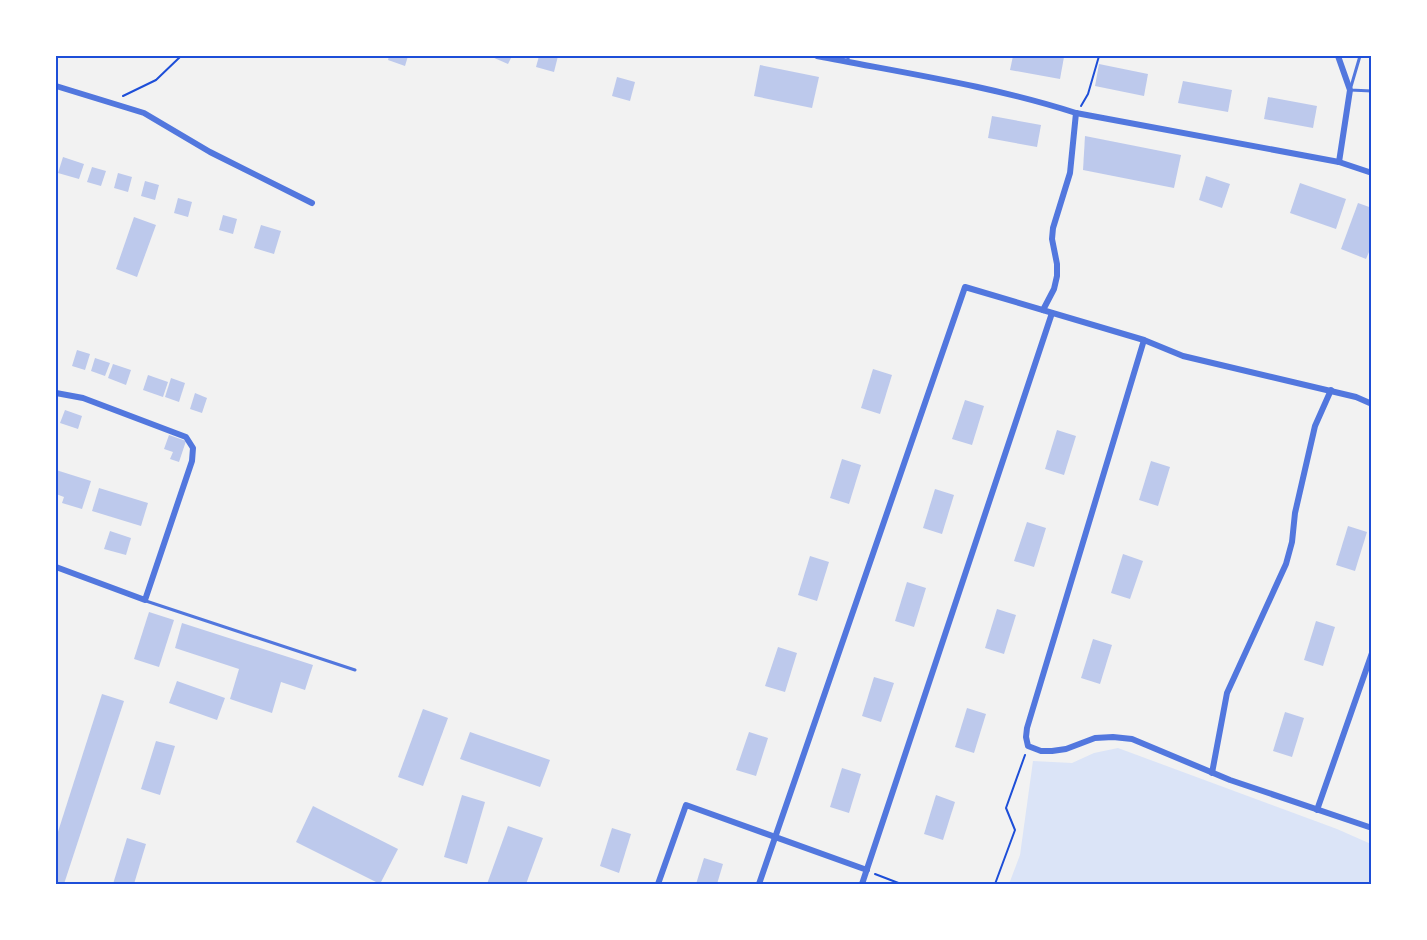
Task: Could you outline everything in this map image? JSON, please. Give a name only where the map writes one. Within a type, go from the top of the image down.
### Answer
[{"type":"street","points":[[817,56],[848,58],[976,87],[1076,113],[1339,162],[1371,173]]},
{"type":"street","points":[[1338,56],[1350,90],[1339,162]]},
{"type":"street","points":[[56,87],[144,113],[210,152],[312,203]]},
{"type":"street","points":[[1043,310],[1057,276],[1052,239],[1053,228],[1070,173],[1076,113]]},
{"type":"street","points":[[759,885],[965,287],[1144,340],[1183,356],[1331,390],[1371,404]]},
{"type":"street","points":[[862,885],[1052,313]]},
{"type":"street","points":[[1144,340],[1027,728],[1028,746],[1041,751],[1052,751],[1066,749],[1095,738],[1132,739],[1212,772],[1371,828]]},
{"type":"street","points":[[1212,772],[1227,693],[1286,564],[1315,426],[1331,390]]},
{"type":"street","points":[[56,393],[83,398],[186,436],[193,448],[192,461],[145,600],[56,567]]},
{"type":"street","points":[[1317,810],[1371,653]]},
{"type":"street","points":[[658,885],[686,805],[867,870]]},
{"type":"lane","points":[[1360,56],[1350,90],[1371,91]]},
{"type":"lane","points":[[145,600],[355,670]]},
{"type":"path","points":[[108,102],[156,80],[181,56]]},
{"type":"path","points":[[1076,113],[1088,94],[1099,56]]},
{"type":"path","points":[[995,885],[1015,830],[1006,808],[1028,746]]},
{"type":"path","points":[[867,870],[901,885]]},
{"type":"shaded area","points":[[1118,748],[1337,829],[1371,844],[1371,884],[1009,884],[1020,855],[1033,761],[1072,763],[1094,753]]},
{"type":"building","points":[[389,56],[408,56],[405,66],[388,60]]},
{"type":"building","points":[[492,56],[512,56],[508,64]]},
{"type":"building","points":[[539,56],[558,56],[554,72],[536,67]]},
{"type":"building","points":[[1013,56],[1064,57],[1060,79],[1010,70]]},
{"type":"building","points":[[1099,64],[1148,74],[1144,96],[1095,86]]},
{"type":"building","points":[[760,65],[819,77],[812,108],[754,96]]},
{"type":"building","points":[[617,77],[635,82],[630,101],[612,96]]},
{"type":"building","points":[[1183,81],[1232,90],[1228,112],[1178,103]]},
{"type":"building","points":[[1268,97],[1317,106],[1313,128],[1264,119]]},
{"type":"building","points":[[992,116],[1041,125],[1037,147],[988,138]]},
{"type":"building","points":[[1085,136],[1181,155],[1174,188],[1083,170]]},
{"type":"building","points":[[63,157],[84,164],[79,179],[58,173]]},
{"type":"building","points":[[92,167],[106,171],[101,186],[87,182]]},
{"type":"building","points":[[118,173],[132,177],[128,192],[114,188]]},
{"type":"building","points":[[1206,176],[1230,184],[1222,208],[1199,200]]},
{"type":"building","points":[[145,181],[159,185],[155,200],[141,196]]},
{"type":"building","points":[[1300,183],[1346,199],[1336,229],[1290,213]]},
{"type":"building","points":[[178,198],[192,202],[188,217],[174,213]]},
{"type":"building","points":[[1358,203],[1372,208],[1372,245],[1366,259],[1341,249]]},
{"type":"building","points":[[223,215],[237,219],[233,234],[219,230]]},
{"type":"building","points":[[134,217],[156,225],[137,277],[116,269]]},
{"type":"building","points":[[261,225],[281,231],[274,254],[254,248]]},
{"type":"building","points":[[77,350],[90,354],[85,370],[72,366]]},
{"type":"building","points":[[95,358],[110,363],[105,376],[91,371]]},
{"type":"building","points":[[113,364],[131,370],[126,385],[108,378]]},
{"type":"building","points":[[873,369],[892,375],[880,414],[861,408]]},
{"type":"building","points":[[148,375],[168,382],[163,397],[143,390]]},
{"type":"building","points":[[171,378],[185,383],[179,402],[165,397]]},
{"type":"building","points":[[195,393],[207,398],[202,413],[190,409]]},
{"type":"building","points":[[965,400],[984,406],[972,445],[952,439]]},
{"type":"building","points":[[65,410],[82,416],[78,429],[60,423]]},
{"type":"building","points":[[1057,430],[1076,436],[1064,475],[1045,469]]},
{"type":"building","points":[[169,435],[186,441],[179,462],[170,459],[173,452],[164,449]]},
{"type":"building","points":[[842,459],[861,465],[849,504],[830,498]]},
{"type":"building","points":[[1151,461],[1170,467],[1158,506],[1139,500]]},
{"type":"building","points":[[56,470],[91,481],[82,509],[62,503],[64,497],[56,494]]},
{"type":"building","points":[[99,488],[148,503],[141,526],[92,511]]},
{"type":"building","points":[[935,489],[954,495],[942,534],[923,528]]},
{"type":"building","points":[[1027,522],[1046,528],[1034,567],[1014,561]]},
{"type":"building","points":[[1348,526],[1367,532],[1355,571],[1336,565]]},
{"type":"building","points":[[110,531],[131,538],[126,555],[104,549]]},
{"type":"building","points":[[1123,554],[1143,561],[1130,599],[1111,593]]},
{"type":"building","points":[[810,556],[829,562],[817,601],[798,595]]},
{"type":"building","points":[[907,582],[926,588],[914,627],[895,621]]},
{"type":"building","points":[[997,609],[1016,615],[1004,654],[985,648]]},
{"type":"building","points":[[149,612],[174,620],[159,667],[134,659]]},
{"type":"building","points":[[1316,621],[1335,627],[1323,666],[1304,660]]},
{"type":"building","points":[[182,623],[313,665],[305,690],[281,682],[272,713],[230,699],[239,669],[175,648]]},
{"type":"building","points":[[1093,639],[1112,645],[1100,684],[1081,678]]},
{"type":"building","points":[[778,647],[797,653],[785,692],[765,686]]},
{"type":"building","points":[[874,677],[894,683],[881,722],[862,716]]},
{"type":"building","points":[[177,681],[225,698],[217,720],[169,703]]},
{"type":"building","points":[[102,694],[124,701],[64,884],[56,884],[56,838]]},
{"type":"building","points":[[967,708],[986,714],[974,753],[955,747]]},
{"type":"building","points":[[423,709],[448,718],[423,786],[398,777]]},
{"type":"building","points":[[1285,712],[1304,718],[1292,757],[1273,751]]},
{"type":"building","points":[[470,732],[550,760],[540,787],[460,759]]},
{"type":"building","points":[[749,732],[768,738],[756,776],[736,770]]},
{"type":"building","points":[[156,741],[175,746],[160,795],[141,789]]},
{"type":"building","points":[[842,768],[861,774],[849,813],[830,807]]},
{"type":"building","points":[[462,795],[485,802],[467,864],[444,857]]},
{"type":"building","points":[[936,795],[955,802],[943,840],[924,834]]},
{"type":"building","points":[[313,806],[398,849],[380,884],[296,842]]},
{"type":"building","points":[[508,826],[543,838],[526,884],[487,884]]},
{"type":"building","points":[[612,828],[631,834],[619,873],[600,866]]},
{"type":"building","points":[[127,838],[146,844],[134,884],[113,884]]},
{"type":"building","points":[[704,858],[723,864],[717,884],[696,884]]}]
